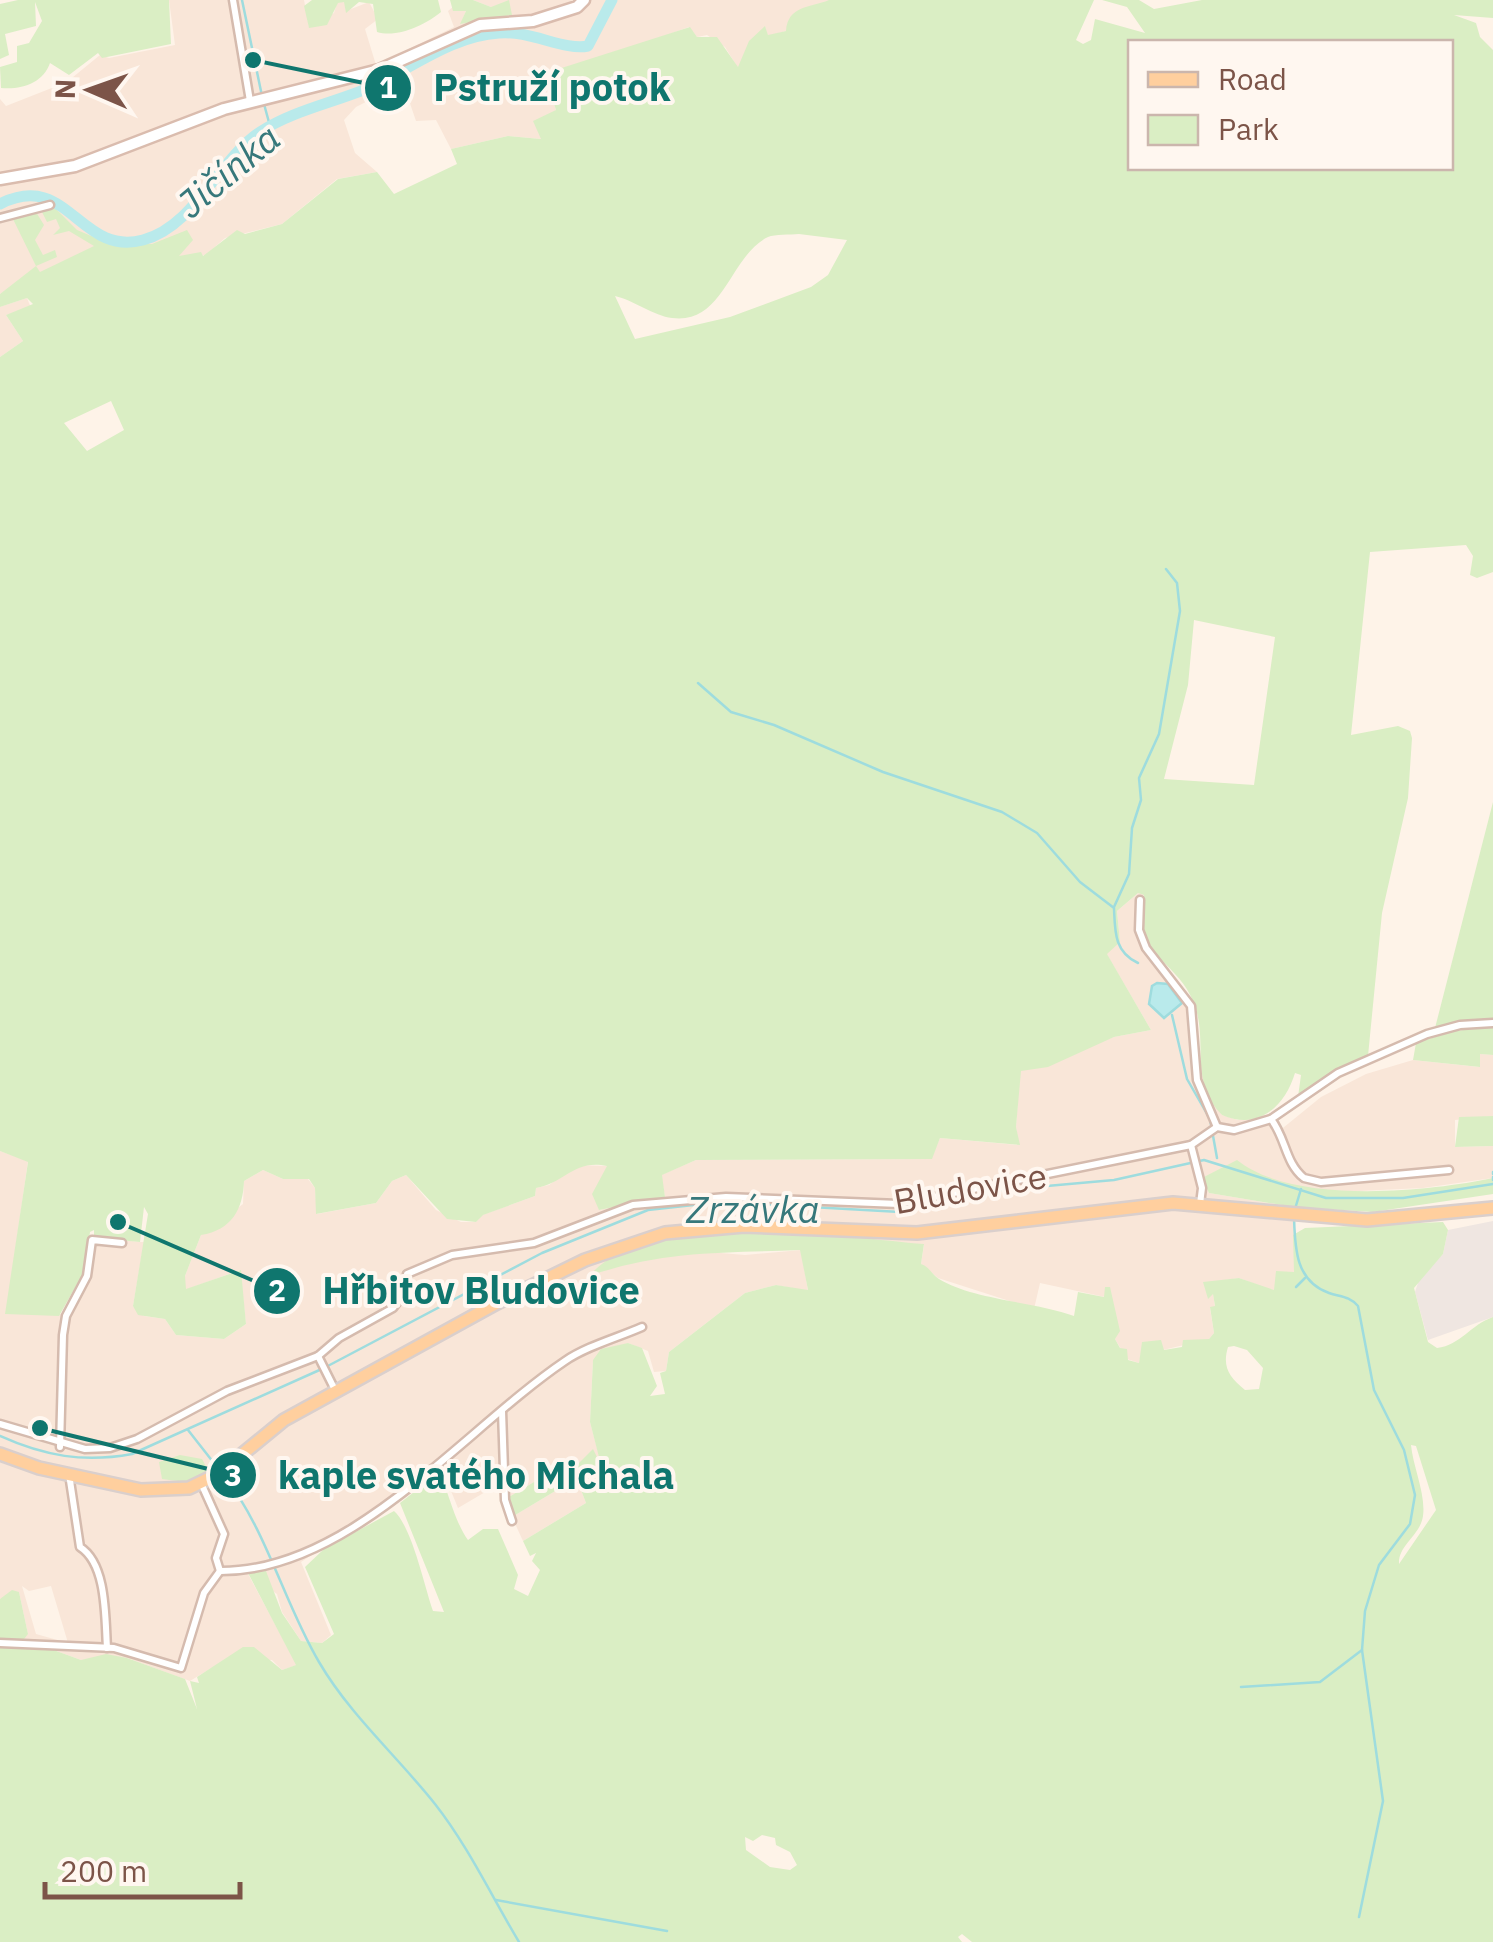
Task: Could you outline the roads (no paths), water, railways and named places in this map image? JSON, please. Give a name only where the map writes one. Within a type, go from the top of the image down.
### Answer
[{"type":"main road","points":[[0,1454],[69,1474],[158,1492],[201,1484],[266,1431],[335,1390],[568,1268],[665,1233],[756,1226],[917,1233],[1117,1206],[1200,1204],[1368,1220],[1493,1208]]},
{"type":"street","points":[[234,0],[252,100]]},
{"type":"street","points":[[0,180],[75,166],[252,100],[379,70],[480,25],[557,15],[584,0]]},
{"type":"street","points":[[0,218],[50,205]]},
{"type":"street","points":[[1140,900],[1138,922],[1146,948],[1191,1006],[1197,1080],[1218,1126]]},
{"type":"street","name":"Bludovice","points":[[0,1424],[60,1445],[85,1449],[124,1444],[227,1391],[319,1358],[338,1338],[393,1308],[403,1295],[407,1274],[452,1255],[534,1243],[633,1205],[694,1197],[818,1197],[899,1204],[1192,1147],[1218,1126],[1234,1130],[1271,1120],[1338,1073],[1368,1058],[1460,1024],[1493,1023]]},
{"type":"street","points":[[1271,1120],[1304,1178],[1321,1182],[1449,1170]]},
{"type":"street","points":[[1192,1147],[1200,1204]]},
{"type":"street","points":[[60,1445],[58,1399],[66,1316],[87,1276],[92,1240],[122,1243]]},
{"type":"street","points":[[220,1571],[245,1571],[297,1559],[438,1470],[476,1429],[574,1355],[642,1327]]},
{"type":"street","points":[[319,1358],[335,1390]]},
{"type":"street","points":[[502,1411],[504,1500],[512,1521]]},
{"type":"street","points":[[69,1474],[80,1547],[91,1553],[99,1577],[108,1648]]},
{"type":"street","points":[[201,1484],[224,1534],[216,1558],[220,1571]]},
{"type":"street","points":[[0,1643],[108,1648],[181,1668],[204,1593],[220,1571]]},
{"type":"water","points":[[1168,984],[1182,1003],[1164,1018],[1149,1004],[1152,986]]},
{"type":"waterway","points":[[242,0],[262,96]]},
{"type":"waterway","name":"Jičínka","points":[[0,204],[23,196],[42,197],[103,237],[121,242],[143,240],[177,221],[245,144],[272,125],[366,89],[447,47],[481,35],[523,34],[568,46],[588,46],[612,0]]},
{"type":"waterway","points":[[264,104],[270,126]]},
{"type":"waterway","points":[[1114,907],[1129,874],[1132,828],[1141,800],[1139,778],[1159,734],[1180,611],[1177,583],[1166,569]]},
{"type":"waterway","points":[[698,683],[731,712],[774,725],[883,772],[1002,812],[1037,833],[1080,882],[1114,908],[1120,947],[1138,963]]},
{"type":"waterway","points":[[1172,1015],[1187,1079],[1210,1119],[1217,1158]]},
{"type":"waterway","name":"Zrzávka","points":[[0,1436],[32,1449],[65,1456],[132,1454],[324,1368],[542,1253],[648,1210],[721,1202],[900,1212],[1001,1190],[1114,1180],[1204,1160],[1326,1198],[1403,1198],[1493,1184]]},
{"type":"waterway","points":[[1295,1209],[1301,1189]]},
{"type":"waterway","points":[[1294,1217],[1303,1272],[1318,1288],[1358,1306],[1374,1390],[1404,1450],[1415,1495],[1410,1524],[1379,1565],[1365,1611],[1362,1650],[1383,1801],[1359,1917]]},
{"type":"waterway","points":[[1296,1287],[1305,1278]]},
{"type":"waterway","points":[[188,1430],[217,1467]]},
{"type":"waterway","points":[[225,1477],[252,1520],[295,1616],[331,1681],[447,1820],[519,1942]]},
{"type":"waterway","points":[[1241,1687],[1320,1682],[1362,1650]]},
{"type":"waterway","points":[[496,1900],[667,1931]]},
{"type":"place","name":"Pstruží potok","points":[[253,60]]},
{"type":"place","name":"Hřbitov Bludovice","points":[[118,1222]]},
{"type":"place","name":"kaple svatého Michala","points":[[40,1428]]}]
